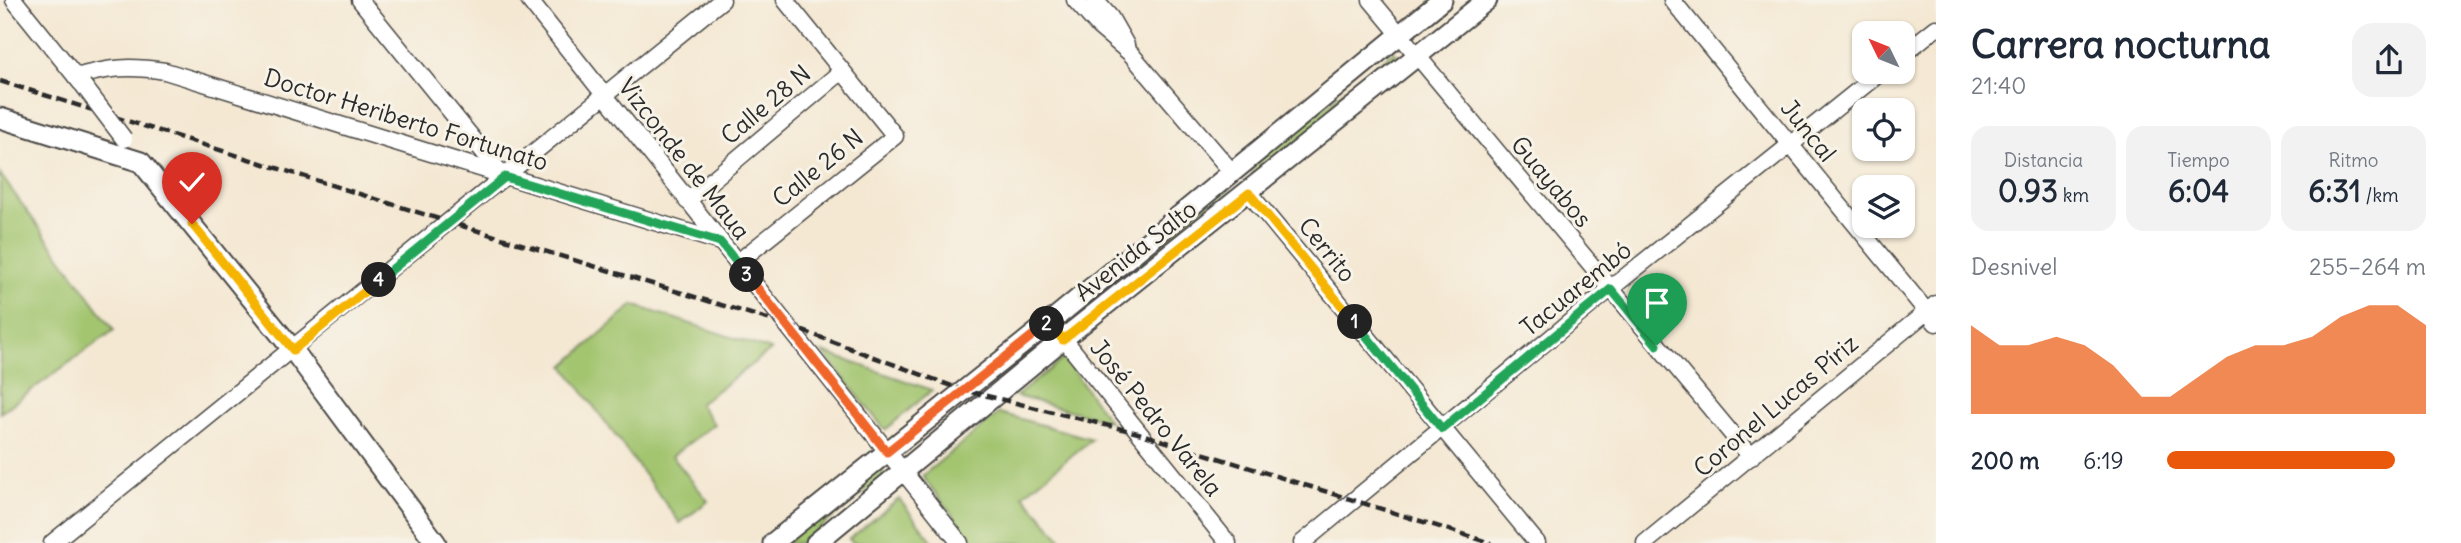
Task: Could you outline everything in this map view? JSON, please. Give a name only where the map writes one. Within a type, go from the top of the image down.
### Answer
[{"type":"street","points":[[14,0],[293,350],[436,543]]},
{"type":"street","points":[[360,0],[505,177]]},
{"type":"street","name":"Vizconde de Maua","points":[[529,0],[960,543]]},
{"type":"street","points":[[52,543],[722,0]]},
{"type":"street","points":[[785,0],[842,71]]},
{"type":"street","name":"Cerrito","points":[[1075,0],[1099,27],[1131,54],[1231,171],[1536,543]]},
{"type":"street","name":"Cerrito","points":[[1095,0],[1110,17],[1131,54]]},
{"type":"street","name":"Guayabos","points":[[1371,0],[1751,457]]},
{"type":"street","name":"Avenida Salto","points":[[773,543],[1050,322],[1442,0]]},
{"type":"street","name":"Avenida Salto","points":[[817,543],[1063,340],[1487,0]]},
{"type":"street","name":"Juncal","points":[[1672,0],[1790,145],[1933,313]]},
{"type":"street","points":[[1915,44],[1936,27]]},
{"type":"street","name":"Doctor Heriberto Fortunato","points":[[79,81],[103,69],[135,66],[165,71],[720,242]]},
{"type":"street","name":"Calle 26 N","points":[[737,263],[895,135],[842,71]]},
{"type":"street","name":"Calle 28 N","points":[[687,201],[842,71]]},
{"type":"street","name":"Tacuarembó","points":[[1302,543],[1866,84]]},
{"type":"street","points":[[0,118],[141,162]]},
{"type":"street","name":"Coronel Lucas Píriz","points":[[1645,543],[1933,313]]},
{"type":"street","name":"José Pedro Varela","points":[[1050,322],[1228,543]]},
{"type":"green space","points":[[1394,51],[1401,59],[1254,175],[1248,167]]},
{"type":"green space","points":[[0,174],[114,330],[0,413]]},
{"type":"green space","points":[[1225,185],[1232,193],[1073,324],[1066,316]]},
{"type":"green space","points":[[633,305],[771,350],[699,404],[714,424],[672,456],[708,501],[680,523],[564,366]]},
{"type":"green space","points":[[823,352],[932,390],[885,430]]},
{"type":"green space","points":[[1064,358],[1109,421],[1016,396]]},
{"type":"green space","points":[[999,413],[1092,439],[1023,495],[1065,543],[975,543],[922,476]]},
{"type":"green space","points":[[878,467],[885,475],[801,543],[784,543]]},
{"type":"green space","points":[[899,499],[934,543],[853,543],[849,539]]},
{"type":"railway","points":[[0,81],[787,325],[963,390],[1138,433],[1491,543]]},
{"type":"route","points":[[192,224],[293,350],[505,177],[720,242],[887,452],[1050,322],[1063,340],[1249,193],[1442,429],[1611,289],[1657,345]]}]
